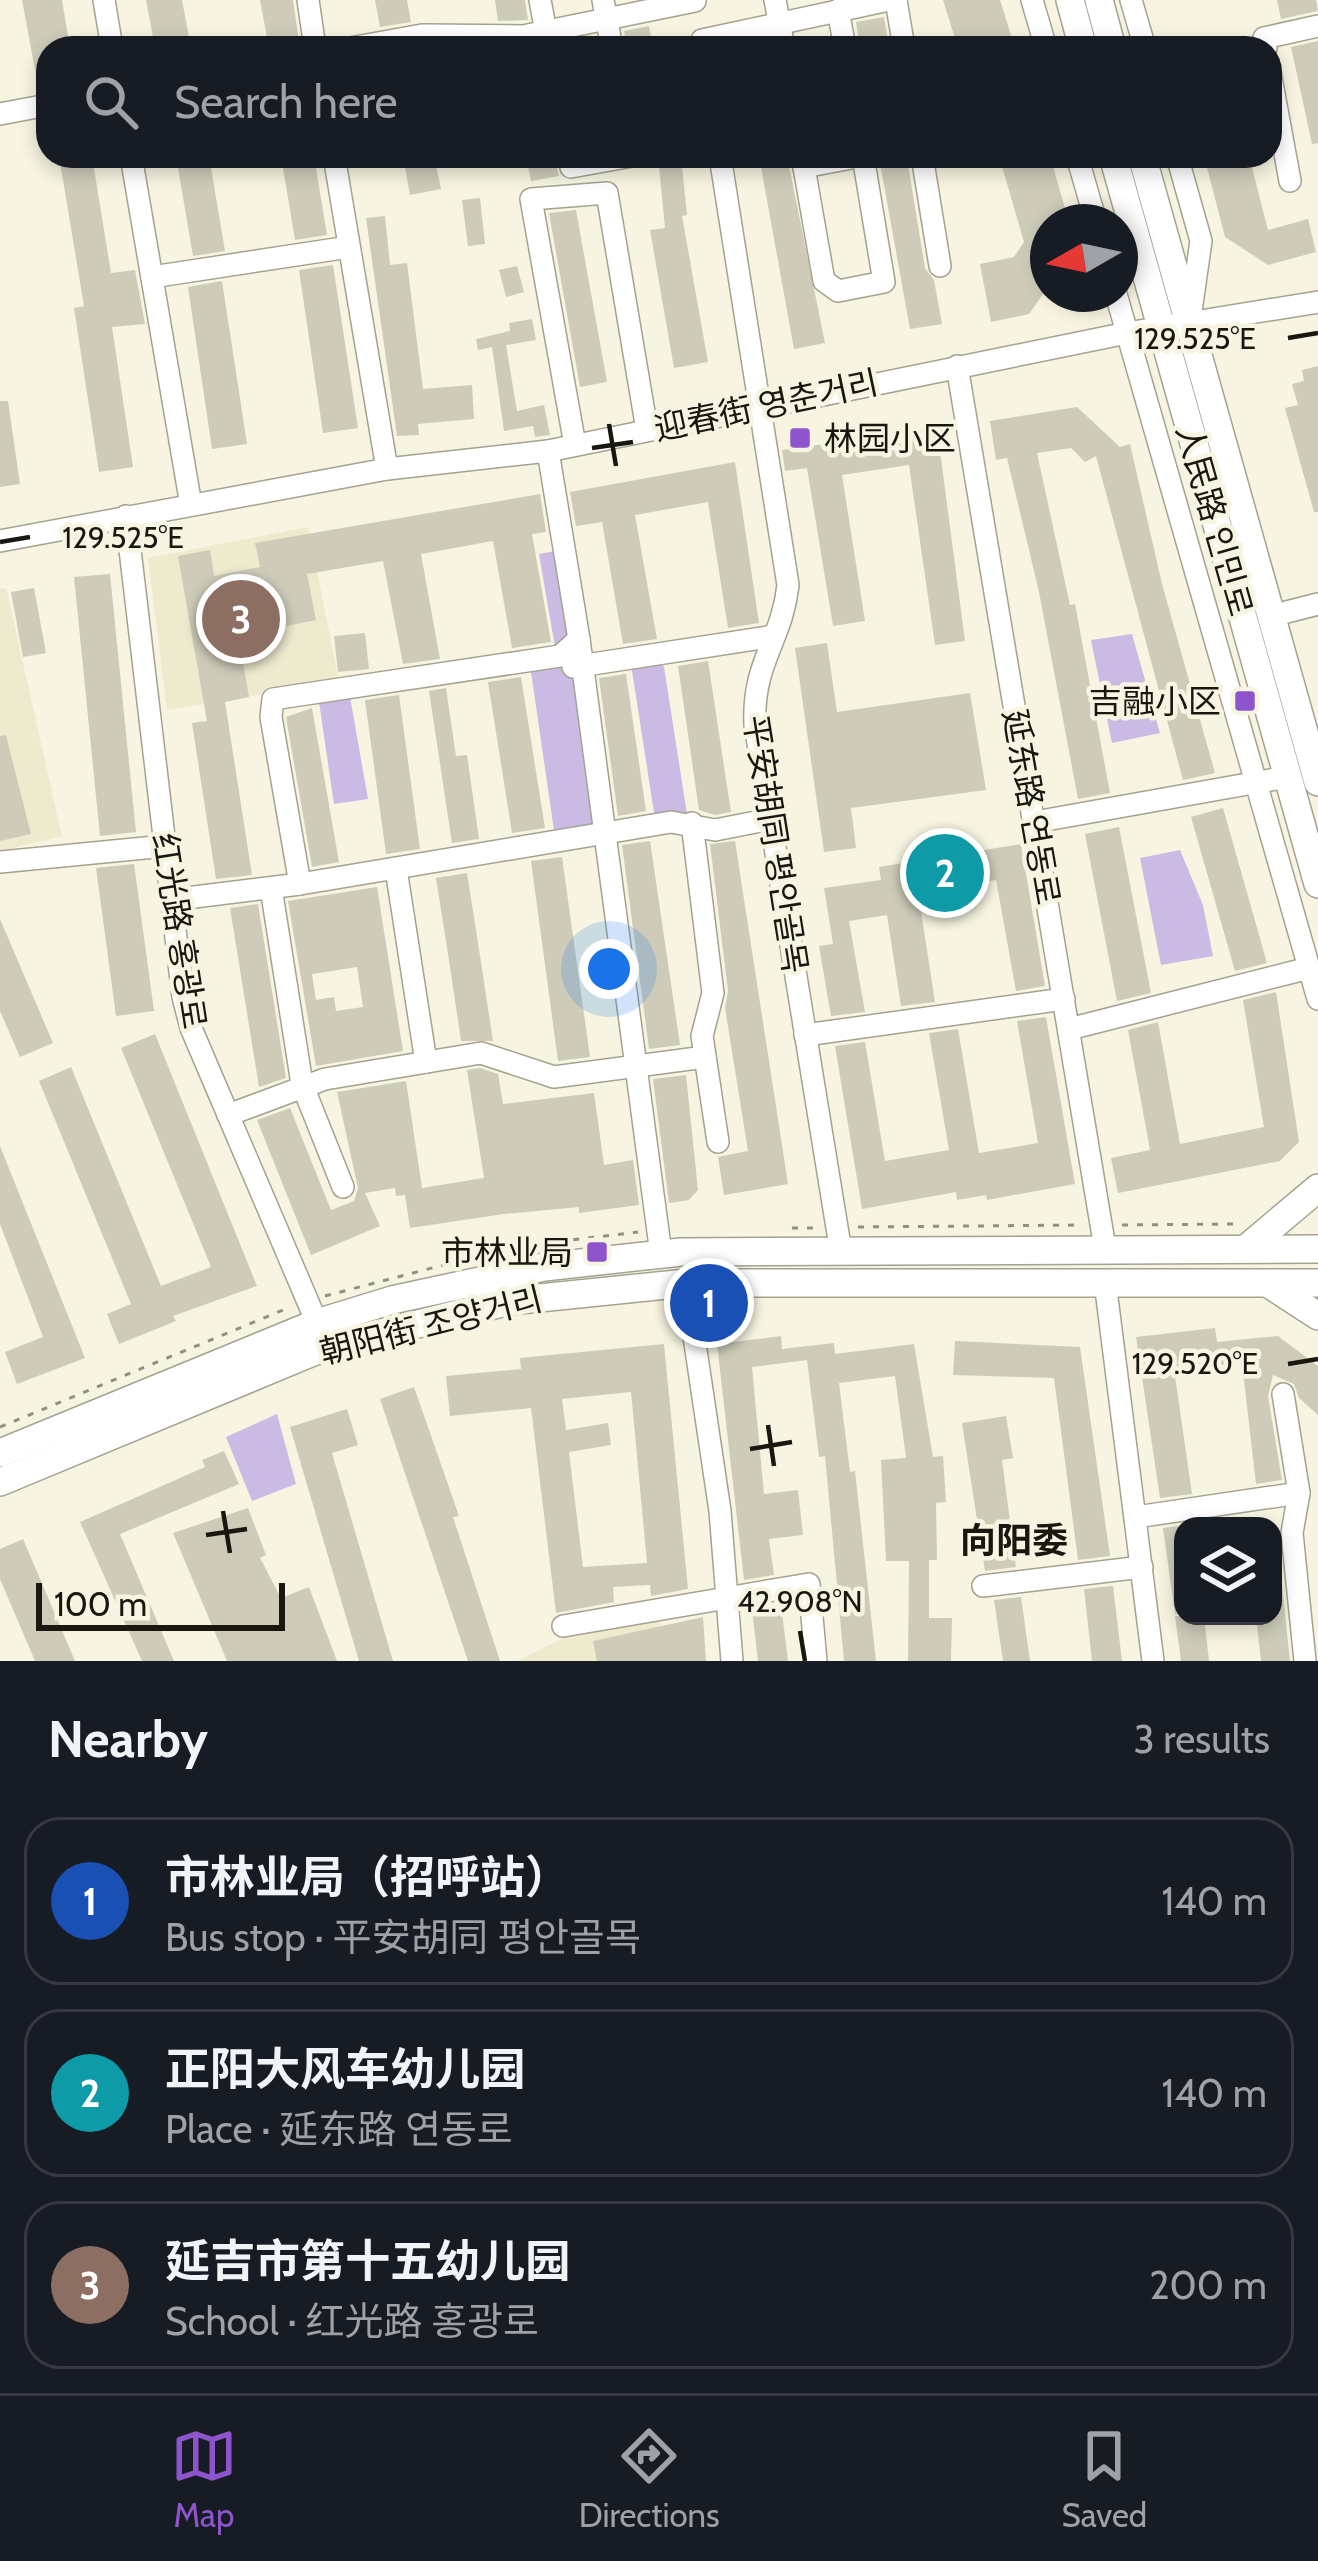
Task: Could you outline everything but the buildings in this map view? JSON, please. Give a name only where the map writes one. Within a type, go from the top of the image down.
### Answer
[{"type":"main road","points":[[1070,0],[1080,36]]},
{"type":"main road","points":[[1099,0],[1109,36]]},
{"type":"main road","name":"人民路 인민로","points":[[1117,168],[1271,616],[1318,782]]},
{"type":"main road","name":"人民路 인민로","points":[[1144,168],[1175,326],[1318,884]]},
{"type":"main road","points":[[1248,1247],[1318,1188]]},
{"type":"main road","name":"朝阳街 조양거리","points":[[0,1453],[317,1322],[544,1267],[661,1254],[1318,1249]]},
{"type":"main road","name":"朝阳街 조양거리","points":[[0,1481],[326,1347],[510,1301],[686,1283],[1318,1283]]},
{"type":"main road","points":[[1269,1284],[1318,1316]]},
{"type":"street","points":[[104,0],[110,36]]},
{"type":"street","points":[[308,0],[314,36]]},
{"type":"street","points":[[540,0],[547,36]]},
{"type":"street","points":[[556,36],[605,10],[695,0],[701,36]]},
{"type":"street","points":[[776,0],[782,36]]},
{"type":"street","points":[[731,36],[892,0],[901,36]]},
{"type":"street","points":[[1032,0],[1042,36]]},
{"type":"street","points":[[1132,0],[1142,36]]},
{"type":"street","points":[[838,10],[842,36]]},
{"type":"street","points":[[1273,36],[1318,26]]},
{"type":"street","points":[[416,36],[447,36]]},
{"type":"street","points":[[0,113],[36,107]]},
{"type":"street","points":[[1282,137],[1290,181]]},
{"type":"street","points":[[133,168],[191,505]]},
{"type":"street","points":[[336,168],[387,469]]},
{"type":"street","name":"平安胡同 평안골목","points":[[722,168],[788,585],[785,616],[753,689],[841,1252]]},
{"type":"street","points":[[804,168],[824,281],[838,291],[884,282],[864,168]]},
{"type":"street","points":[[924,168],[940,266]]},
{"type":"street","points":[[1080,168],[1091,204]]},
{"type":"street","points":[[1175,326],[1201,241],[1180,168]]},
{"type":"street","points":[[575,445],[531,199],[551,194],[607,193],[647,430]]},
{"type":"street","points":[[152,277],[349,247]]},
{"type":"street","name":"迎春街 영춘거리","points":[[0,541],[387,469],[548,451],[1127,333],[1318,302]]},
{"type":"street","points":[[1121,312],[1318,999]]},
{"type":"street","name":"延东路 연동로","points":[[957,366],[1105,1248]]},
{"type":"street","points":[[548,451],[584,668],[661,1254]]},
{"type":"street","name":"红光路 홍광로","points":[[126,517],[170,900],[191,1028],[317,1322]]},
{"type":"street","points":[[1271,616],[1318,604]]},
{"type":"street","points":[[560,656],[571,668],[584,668],[774,636]]},
{"type":"street","points":[[300,884],[271,717],[273,699],[560,656],[579,639]]},
{"type":"street","points":[[1035,822],[1287,777]]},
{"type":"street","points":[[170,900],[272,889],[692,823],[715,830],[770,819]]},
{"type":"street","points":[[692,823],[713,993],[702,1036],[718,1142]]},
{"type":"street","points":[[0,862],[165,846]]},
{"type":"street","points":[[396,869],[426,1062]]},
{"type":"street","points":[[272,889],[303,1088],[343,1187]]},
{"type":"street","points":[[1069,1029],[1309,968]]},
{"type":"street","points":[[805,1036],[1064,999]]},
{"type":"street","points":[[228,1115],[303,1088],[426,1062],[495,1054],[554,1076],[705,1057]]},
{"type":"street","points":[[1105,1282],[1153,1661]]},
{"type":"street","points":[[686,1283],[720,1511],[732,1661]]},
{"type":"street","points":[[1283,1394],[1299,1493],[1292,1533],[1305,1661]]},
{"type":"street","points":[[1136,1517],[1299,1493]]},
{"type":"street","points":[[983,1586],[1142,1567]]},
{"type":"street","points":[[563,1626],[808,1584],[816,1661]]},
{"type":"shaded area","points":[[308,527],[339,681],[167,710],[148,558]]},
{"type":"shaded area","points":[[555,551],[572,632],[555,647],[539,554]]},
{"type":"shaded area","points":[[6,588],[62,836],[0,851],[0,589]]},
{"type":"shaded area","points":[[1132,634],[1160,733],[1112,743],[1091,640]]},
{"type":"shaded area","points":[[657,659],[664,667],[687,814],[655,819],[631,664]]},
{"type":"shaded area","points":[[559,661],[578,677],[601,830],[555,837],[530,665]]},
{"type":"shaded area","points":[[349,691],[368,799],[334,804],[318,695]]},
{"type":"shaded area","points":[[1180,850],[1203,905],[1213,956],[1161,965],[1140,858]]},
{"type":"shaded area","points":[[277,1414],[296,1484],[252,1501],[226,1437]]},
{"type":"shaded area","points":[[658,1615],[666,1661],[517,1661],[573,1633]]},
{"type":"place","name":"林园小区","points":[[800,438]]},
{"type":"place","name":"延吉市第十五幼儿园","points":[[241,619]]},
{"type":"place","name":"吉融小区","points":[[1245,701]]},
{"type":"place","name":"正阳大风车幼儿园","points":[[945,873]]},
{"type":"place","name":"市林业局","points":[[597,1252]]},
{"type":"place","name":"市林业局（招呼站）","points":[[709,1303]]},
{"type":"district","name":"向阳委","points":[[1014,1540]]}]
